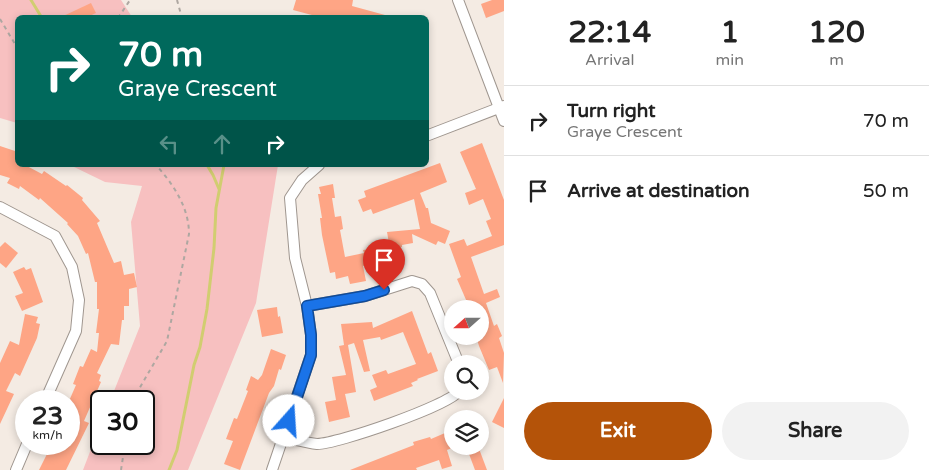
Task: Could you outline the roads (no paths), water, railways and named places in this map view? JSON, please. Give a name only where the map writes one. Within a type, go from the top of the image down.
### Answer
[{"type":"street","points":[[458,0],[501,107],[504,121]]},
{"type":"street","points":[[429,135],[501,107]]},
{"type":"street","points":[[272,470],[311,355],[311,335],[307,306],[295,258],[290,198],[302,180],[317,167]]},
{"type":"street","points":[[0,208],[55,236],[72,267],[79,300],[76,331],[50,390]]},
{"type":"street","points":[[307,306],[365,296],[412,281],[418,282],[430,292],[455,355]]},
{"type":"street","points":[[283,437],[316,444],[350,438],[447,400]]},
{"type":"street","points":[[16,470],[22,455]]},
{"type":"waterway","points":[[31,0],[40,15]]},
{"type":"waterway","points":[[208,167],[219,189]]},
{"type":"waterway","points":[[169,470],[177,450],[207,309],[214,248],[216,208],[224,167]]}]
